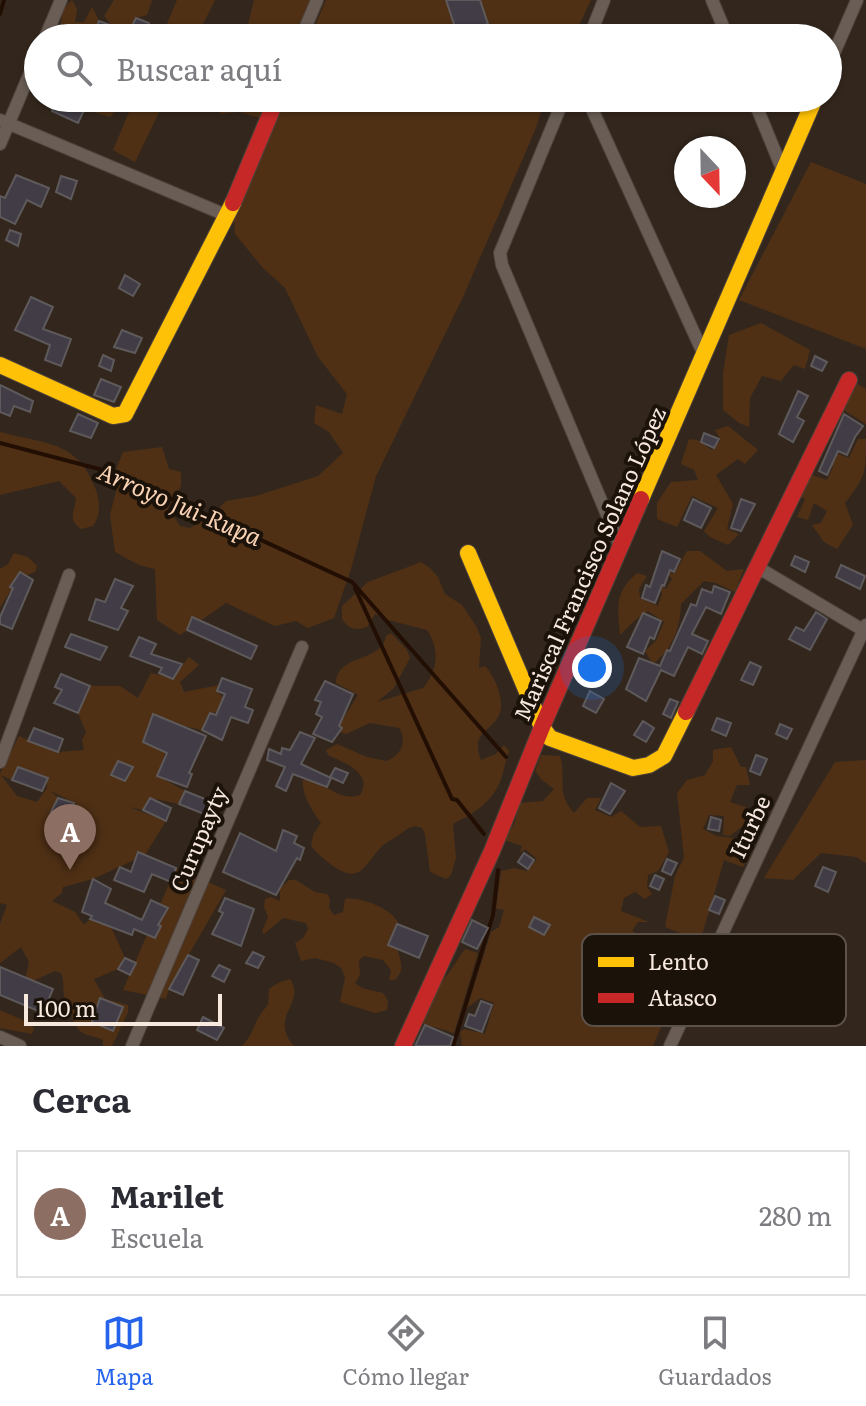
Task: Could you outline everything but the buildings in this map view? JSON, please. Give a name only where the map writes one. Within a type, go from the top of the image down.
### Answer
[{"type":"street","points":[[51,24],[61,0]]},
{"type":"street","points":[[307,24],[317,0]]},
{"type":"street","points":[[595,24],[604,0]]},
{"type":"street","points":[[712,0],[722,24]]},
{"type":"street","points":[[842,35],[857,0]]},
{"type":"street","points":[[0,144],[4,122],[24,82]]},
{"type":"street","points":[[0,365],[113,416],[125,414],[228,216],[271,112]]},
{"type":"street","points":[[558,112],[500,253],[502,265],[621,548]]},
{"type":"street","points":[[593,112],[704,355]]},
{"type":"street","points":[[759,112],[783,171]]},
{"type":"street","name":"Mariscal Francisco Solano López","points":[[403,1046],[492,851],[542,727],[809,112]]},
{"type":"street","points":[[4,122],[228,216]]},
{"type":"street","points":[[468,553],[542,727],[550,738],[633,768],[649,765],[664,756],[849,380]]},
{"type":"street","points":[[757,567],[865,627]]},
{"type":"street","points":[[0,762],[69,575]]},
{"type":"street","name":"Iturbe","points":[[722,934],[865,627]]},
{"type":"street","name":"Curupayty","points":[[132,1046],[302,647]]},
{"type":"street","name":"Iturbe","points":[[670,1046],[679,1026]]},
{"type":"street","points":[[0,1037],[20,1046]]},
{"type":"shaded area","points":[[72,0],[77,9],[75,22],[84,22],[92,7],[99,21],[98,24],[61,24],[63,9]]},
{"type":"shaded area","points":[[114,0],[152,0],[147,15],[136,18],[133,24],[110,24],[104,16]]},
{"type":"shaded area","points":[[177,0],[215,0],[203,24],[167,24]]},
{"type":"shaded area","points":[[254,0],[313,0],[302,24],[248,24]]},
{"type":"shaded area","points":[[326,0],[591,0],[580,24],[316,24]]},
{"type":"shaded area","points":[[96,112],[115,112],[110,117]]},
{"type":"shaded area","points":[[129,112],[159,112],[135,162],[113,150]]},
{"type":"shaded area","points":[[239,112],[541,112],[463,297],[376,476],[351,569],[334,618],[308,628],[296,621],[275,626],[226,603],[180,635],[157,620],[155,569],[139,565],[115,552],[110,515],[117,487],[113,477],[123,452],[162,447],[169,469],[181,472],[181,486],[168,508],[180,526],[190,528],[210,517],[226,501],[256,496],[318,476],[343,453],[329,432],[314,423],[316,405],[342,414],[347,394],[318,357],[285,288],[263,268],[235,234],[232,195],[261,118]]},
{"type":"shaded area","points":[[811,162],[866,184],[866,349],[739,300]]},
{"type":"shaded area","points":[[761,323],[810,350],[805,369],[794,365],[781,381],[762,376],[750,398],[749,427],[723,410],[723,373],[729,335]]},
{"type":"shaded area","points":[[854,382],[866,389],[866,424],[839,407]]},
{"type":"shaded area","points":[[728,426],[758,450],[745,464],[738,459],[716,475],[733,504],[727,529],[739,534],[728,545],[704,531],[718,508],[692,496],[677,527],[657,519],[657,503],[671,482],[698,480],[694,470],[681,464],[689,439],[697,440],[712,450],[721,440],[715,430]]},
{"type":"shaded area","points":[[0,432],[45,442],[80,462],[89,474],[98,499],[99,513],[93,526],[81,529],[77,526],[73,515],[76,498],[59,481],[0,495]]},
{"type":"shaded area","points":[[858,439],[866,439],[865,467],[861,480],[845,503],[853,525],[837,549],[824,542],[812,525],[821,523],[827,511],[814,503],[808,520],[797,517],[805,499],[799,496],[812,475],[827,480],[833,467],[823,460],[833,452],[849,458]]},
{"type":"shaded area","points":[[687,551],[700,551],[727,571],[744,569],[735,592],[704,581],[681,604],[674,637],[653,664],[645,651],[656,641],[664,622],[648,611],[620,635],[618,608],[621,594],[637,573],[647,576],[639,589],[640,598],[658,606],[662,594],[660,586],[666,589],[672,579],[666,571],[674,574]]},
{"type":"shaded area","points":[[14,553],[28,557],[37,566],[35,572],[18,578],[0,608],[0,569],[8,564]]},
{"type":"shaded area","points":[[421,562],[438,577],[445,594],[462,605],[476,626],[481,638],[479,668],[485,666],[498,689],[501,709],[480,737],[478,750],[481,760],[496,754],[504,745],[509,751],[500,782],[491,796],[474,812],[453,824],[456,858],[451,875],[446,879],[430,872],[425,834],[422,828],[415,827],[383,845],[361,870],[348,873],[329,863],[311,845],[321,823],[306,797],[303,780],[317,782],[342,795],[360,795],[363,780],[360,775],[355,769],[328,755],[326,750],[337,744],[367,757],[386,761],[399,752],[403,738],[399,728],[370,723],[346,734],[340,732],[338,727],[358,695],[336,683],[339,673],[352,662],[377,651],[391,633],[407,650],[410,658],[394,688],[377,702],[423,688],[436,660],[427,630],[375,614],[367,627],[353,628],[342,619],[342,606],[368,582]]},
{"type":"shaded area","points":[[189,657],[199,665],[180,682],[184,692],[219,685],[217,691],[224,699],[218,712],[210,713],[202,730],[153,714],[143,741],[165,752],[158,776],[185,791],[179,804],[150,798],[143,810],[129,807],[166,821],[145,855],[93,879],[63,887],[62,893],[52,901],[75,912],[84,925],[90,919],[111,927],[125,958],[118,969],[94,979],[105,999],[128,1005],[128,1012],[112,1046],[103,1046],[103,1040],[81,1032],[75,1024],[65,999],[61,973],[55,971],[31,982],[25,980],[29,962],[21,947],[0,963],[0,924],[7,905],[0,903],[0,773],[19,736],[58,752],[84,750],[82,740],[86,732],[78,713],[90,686],[120,686],[138,698],[151,673],[173,678]],"holes":[[[18,767],[47,778],[47,788],[37,802],[17,796],[1,775],[12,780]],[[51,791],[77,804],[66,817],[52,812],[58,798]]]},
{"type":"shaded area","points":[[731,747],[741,767],[746,767],[750,785],[737,785],[730,802],[751,809],[743,826],[730,836],[723,835],[724,816],[709,815],[703,829],[717,836],[743,839],[750,857],[743,867],[724,860],[702,934],[682,934],[665,927],[675,876],[684,858],[677,793],[687,780],[705,775],[713,761],[713,750]]},
{"type":"shaded area","points":[[541,755],[560,756],[563,792],[574,813],[587,798],[601,798],[595,810],[611,817],[621,811],[640,827],[661,826],[669,852],[658,871],[648,875],[647,887],[652,894],[645,899],[635,892],[624,898],[621,911],[649,922],[638,922],[632,931],[638,934],[582,934],[582,1026],[661,1027],[653,1046],[462,1046],[460,1032],[464,1029],[485,1034],[494,1003],[480,998],[467,1008],[491,932],[499,927],[504,910],[496,908],[501,871],[514,868],[527,871],[537,859],[525,849],[520,853],[522,846],[504,840],[515,822],[519,803],[543,801],[554,789],[535,771]]},
{"type":"shaded area","points":[[866,760],[866,863],[856,857],[821,853],[793,880],[764,878],[835,762]]},
{"type":"shaded area","points":[[176,868],[226,890],[166,999],[123,990]]},
{"type":"shaded area","points":[[289,880],[296,880],[315,892],[327,894],[329,908],[334,915],[343,912],[345,899],[351,899],[376,905],[397,920],[401,966],[398,976],[395,980],[389,980],[391,970],[383,960],[364,956],[359,960],[360,975],[355,983],[383,993],[388,1001],[387,1010],[375,1013],[340,1002],[345,978],[342,969],[334,963],[315,958],[301,961],[295,943],[303,938],[308,929],[306,923],[283,918],[264,934],[262,931],[268,917],[265,899],[271,897],[280,901],[280,889]]},
{"type":"shaded area","points":[[465,949],[478,953],[454,1033],[417,1022],[431,991],[448,974]]},
{"type":"shaded area","points":[[290,979],[294,995],[285,1026],[294,1046],[242,1046],[268,1005],[269,989]]},
{"type":"shaded area","points":[[0,1010],[25,1021],[34,1028],[32,1034],[0,1028]]},
{"type":"waterway","points":[[0,14],[4,0]]},
{"type":"waterway","name":"Arroyo Jui-Rupa","points":[[0,443],[118,474],[352,582],[506,757]]},
{"type":"waterway","name":"Arroyo Jui-Rupa","points":[[355,588],[452,799],[457,800],[484,834]]},
{"type":"waterway","name":"Arroyo Jui-Rupa","points":[[453,1046],[493,915],[498,870]]},
{"type":"traffic: slow","points":[[641,499],[809,112]]},
{"type":"traffic: slow","points":[[0,365],[113,416],[125,414],[233,203]]},
{"type":"traffic: slow","points":[[468,553],[542,727],[550,738],[633,768],[649,765],[664,756],[686,712]]},
{"type":"traffic: jam","points":[[233,203],[271,112]]},
{"type":"traffic: jam","points":[[686,712],[849,380]]},
{"type":"traffic: jam","points":[[403,1046],[492,851],[641,499]]},
{"type":"place","name":"Marilet","points":[[70,870]]}]
